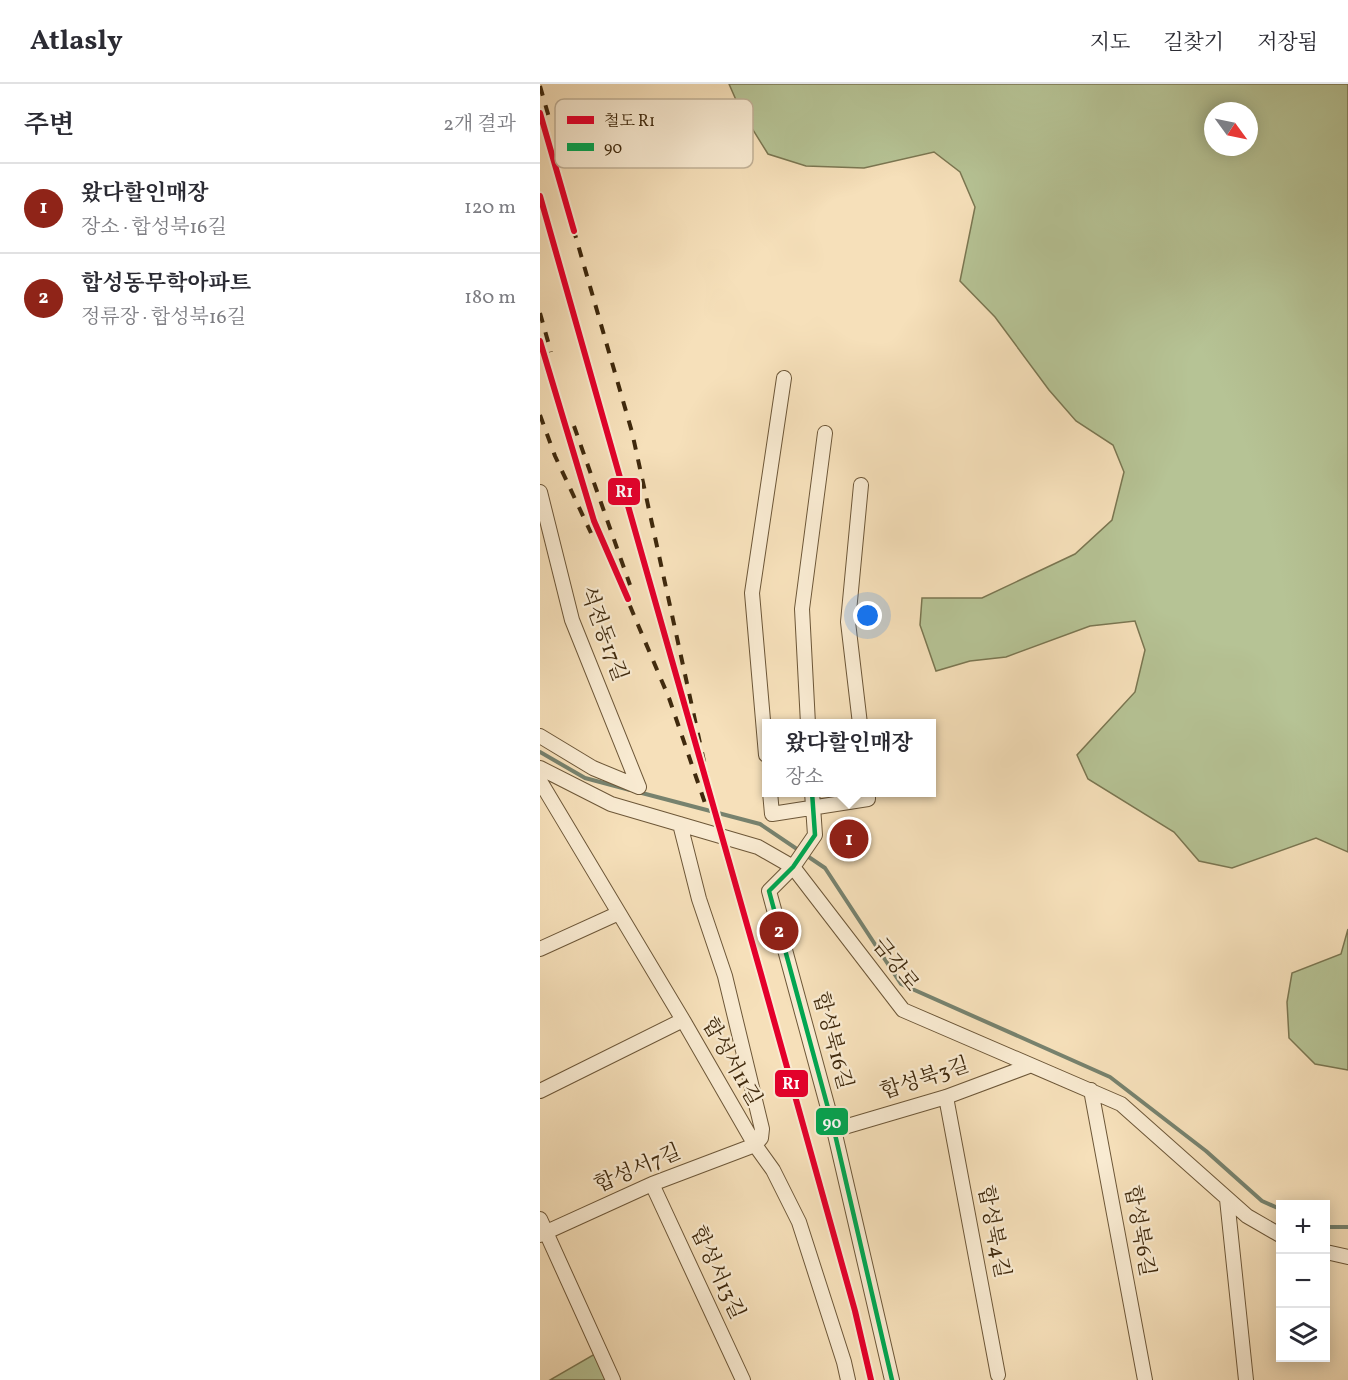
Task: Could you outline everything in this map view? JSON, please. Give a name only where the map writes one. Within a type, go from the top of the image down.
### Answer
[{"type":"street","points":[[763,719],[753,593],[784,378]]},
{"type":"street","points":[[808,719],[802,609],[825,433]]},
{"type":"street","points":[[860,719],[848,622],[861,485]]},
{"type":"street","name":"석전동17길","points":[[540,492],[572,620],[639,787],[593,768],[540,736]]},
{"type":"street","name":"금강로","points":[[540,768],[611,804],[758,847],[794,866],[903,1010],[1121,1104],[1246,1216],[1276,1232]]},
{"type":"street","name":"합성서11길","points":[[540,781],[545,803],[619,913],[755,1145],[773,1170],[799,1221],[848,1380]]},
{"type":"street","points":[[770,797],[772,814],[868,799],[868,797]]},
{"type":"street","points":[[794,866],[815,835],[812,797]]},
{"type":"street","points":[[680,824],[699,899],[725,976],[762,1129],[755,1145]]},
{"type":"street","name":"합성북16길","points":[[794,866],[769,891],[834,1130],[892,1380]]},
{"type":"street","points":[[540,949],[619,913]]},
{"type":"street","points":[[540,1091],[682,1020]]},
{"type":"street","name":"합성북3길","points":[[834,1130],[946,1097],[1029,1066]]},
{"type":"street","name":"합성북6길","points":[[1091,1090],[1145,1380]]},
{"type":"street","name":"합성북4길","points":[[946,1097],[998,1375]]},
{"type":"street","name":"합성서7길","points":[[543,1234],[652,1184],[755,1145]]},
{"type":"street","name":"합성서13길","points":[[652,1184],[743,1380]]},
{"type":"street","points":[[1227,1199],[1246,1380]]},
{"type":"street","points":[[540,1219],[543,1234],[613,1380]]},
{"type":"street","points":[[1330,1253],[1348,1257]]},
{"type":"green space","points":[[729,84],[1348,84],[1348,852],[1316,838],[1232,868],[1199,861],[1174,832],[1088,779],[1077,755],[1135,692],[1145,650],[1135,621],[1090,626],[1006,657],[970,661],[936,671],[920,625],[922,598],[982,598],[1075,554],[1112,520],[1124,472],[1113,445],[1076,421],[1049,390],[995,317],[960,281],[975,207],[960,172],[934,152],[864,168],[806,166],[768,154],[753,130],[753,99],[736,99]]},
{"type":"green space","points":[[1348,929],[1348,1070],[1315,1064],[1289,1038],[1287,1002],[1292,973],[1341,954]]},
{"type":"green space","points":[[600,1351],[613,1380],[550,1380]]},
{"type":"waterway","points":[[540,752],[585,778],[630,790]]},
{"type":"waterway","points":[[638,792],[760,824],[825,868],[901,984],[1110,1077],[1206,1151],[1262,1201],[1276,1207]]},
{"type":"waterway","points":[[1330,1227],[1348,1227]]},
{"type":"railway","points":[[540,86],[550,121]]},
{"type":"railway","points":[[540,113],[555,165]]},
{"type":"railway","points":[[556,168],[632,432],[714,807]]},
{"type":"railway","points":[[540,313],[551,352]]},
{"type":"railway","points":[[540,341],[594,521],[669,698],[707,809]]},
{"type":"railway","points":[[540,415],[555,456],[591,533]]},
{"type":"railway","points":[[574,426],[630,585]]},
{"type":"rail line","name":"R1","points":[[540,113],[555,165]]},
{"type":"rail line","name":"R1","points":[[556,168],[574,231]]},
{"type":"rail line","name":"R1","points":[[540,196],[761,974],[855,1311],[871,1380]]},
{"type":"rail line","name":"R1","points":[[540,341],[594,521],[628,599]]},
{"type":"transit line","name":"90","points":[[812,797],[815,835],[793,867],[769,891],[834,1130],[892,1380]]},
{"type":"place","name":"왔다할인매장","points":[[849,839]]},
{"type":"place","name":"합성동무학아파트","points":[[779,931]]}]
